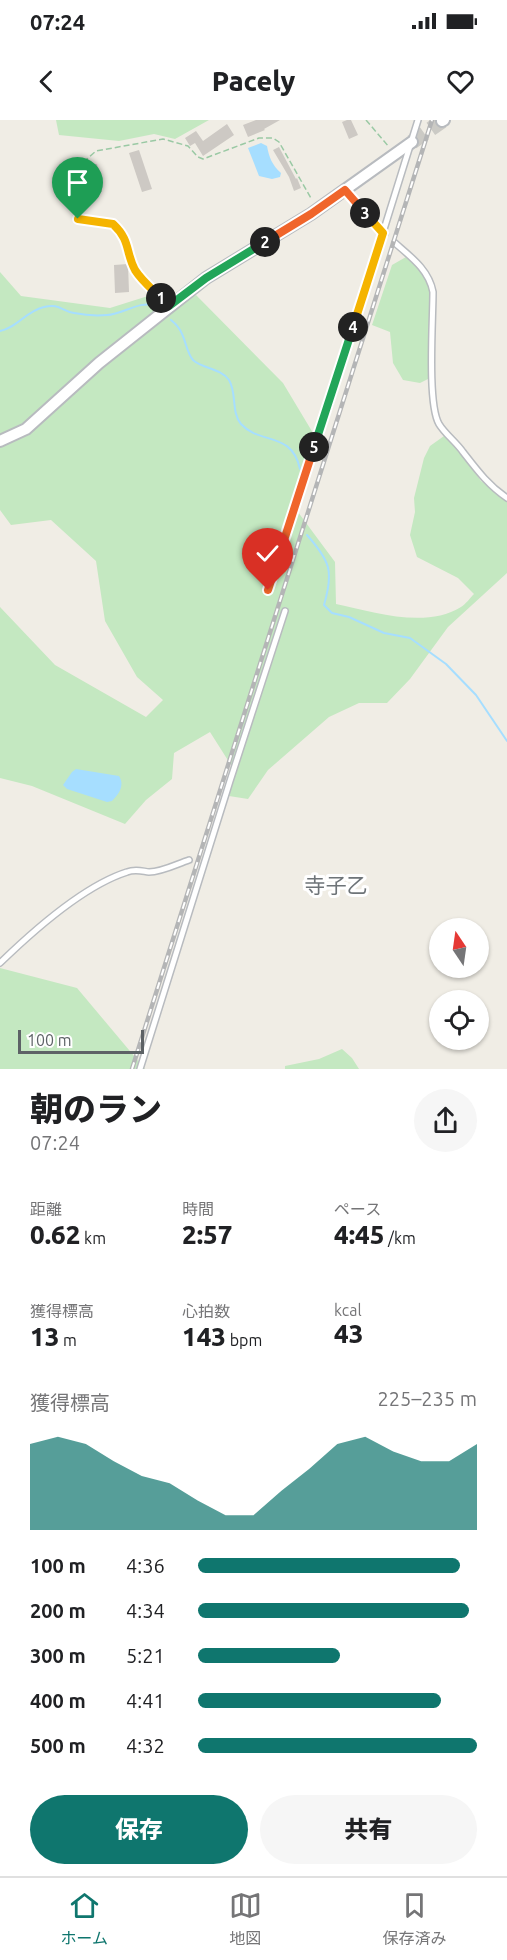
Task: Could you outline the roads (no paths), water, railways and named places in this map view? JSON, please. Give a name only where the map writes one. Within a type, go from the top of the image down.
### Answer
[{"type":"street","points":[[0,441],[26,429],[99,363],[206,278],[318,209],[412,141]]},
{"type":"lane","points":[[268,590],[384,234],[418,120]]},
{"type":"lane","points":[[345,190],[384,234]]},
{"type":"lane","points":[[395,243],[414,260],[431,281],[433,292],[432,377],[436,416],[440,425],[483,478],[507,498]]},
{"type":"lane","points":[[140,1069],[204,855],[285,611]]},
{"type":"lane","points":[[0,963],[68,905],[117,875],[131,870],[148,872],[159,870],[189,860]]},
{"type":"water","points":[[261,143],[267,146],[271,161],[281,173],[280,177],[272,179],[259,176],[248,148]]},
{"type":"water","points":[[76,769],[119,776],[121,786],[119,792],[112,801],[107,802],[67,789],[63,785]]},
{"type":"waterway","points":[[0,331],[12,327],[32,312],[49,306],[86,315],[113,314],[144,305],[156,306]]},
{"type":"waterway","points":[[171,320],[180,330],[193,360],[221,373],[229,380],[236,414],[241,424],[257,435],[275,440],[290,449],[300,469]]},
{"type":"waterway","points":[[307,535],[321,552],[328,567],[329,583],[324,605],[332,613],[349,617],[384,633],[410,638],[446,664],[476,695],[507,741]]},
{"type":"tunnel","points":[[412,142],[442,121]]},
{"type":"railway","points":[[132,1069],[432,120]]},
{"type":"district","name":"寺子乙","points":[[336,885]]}]
